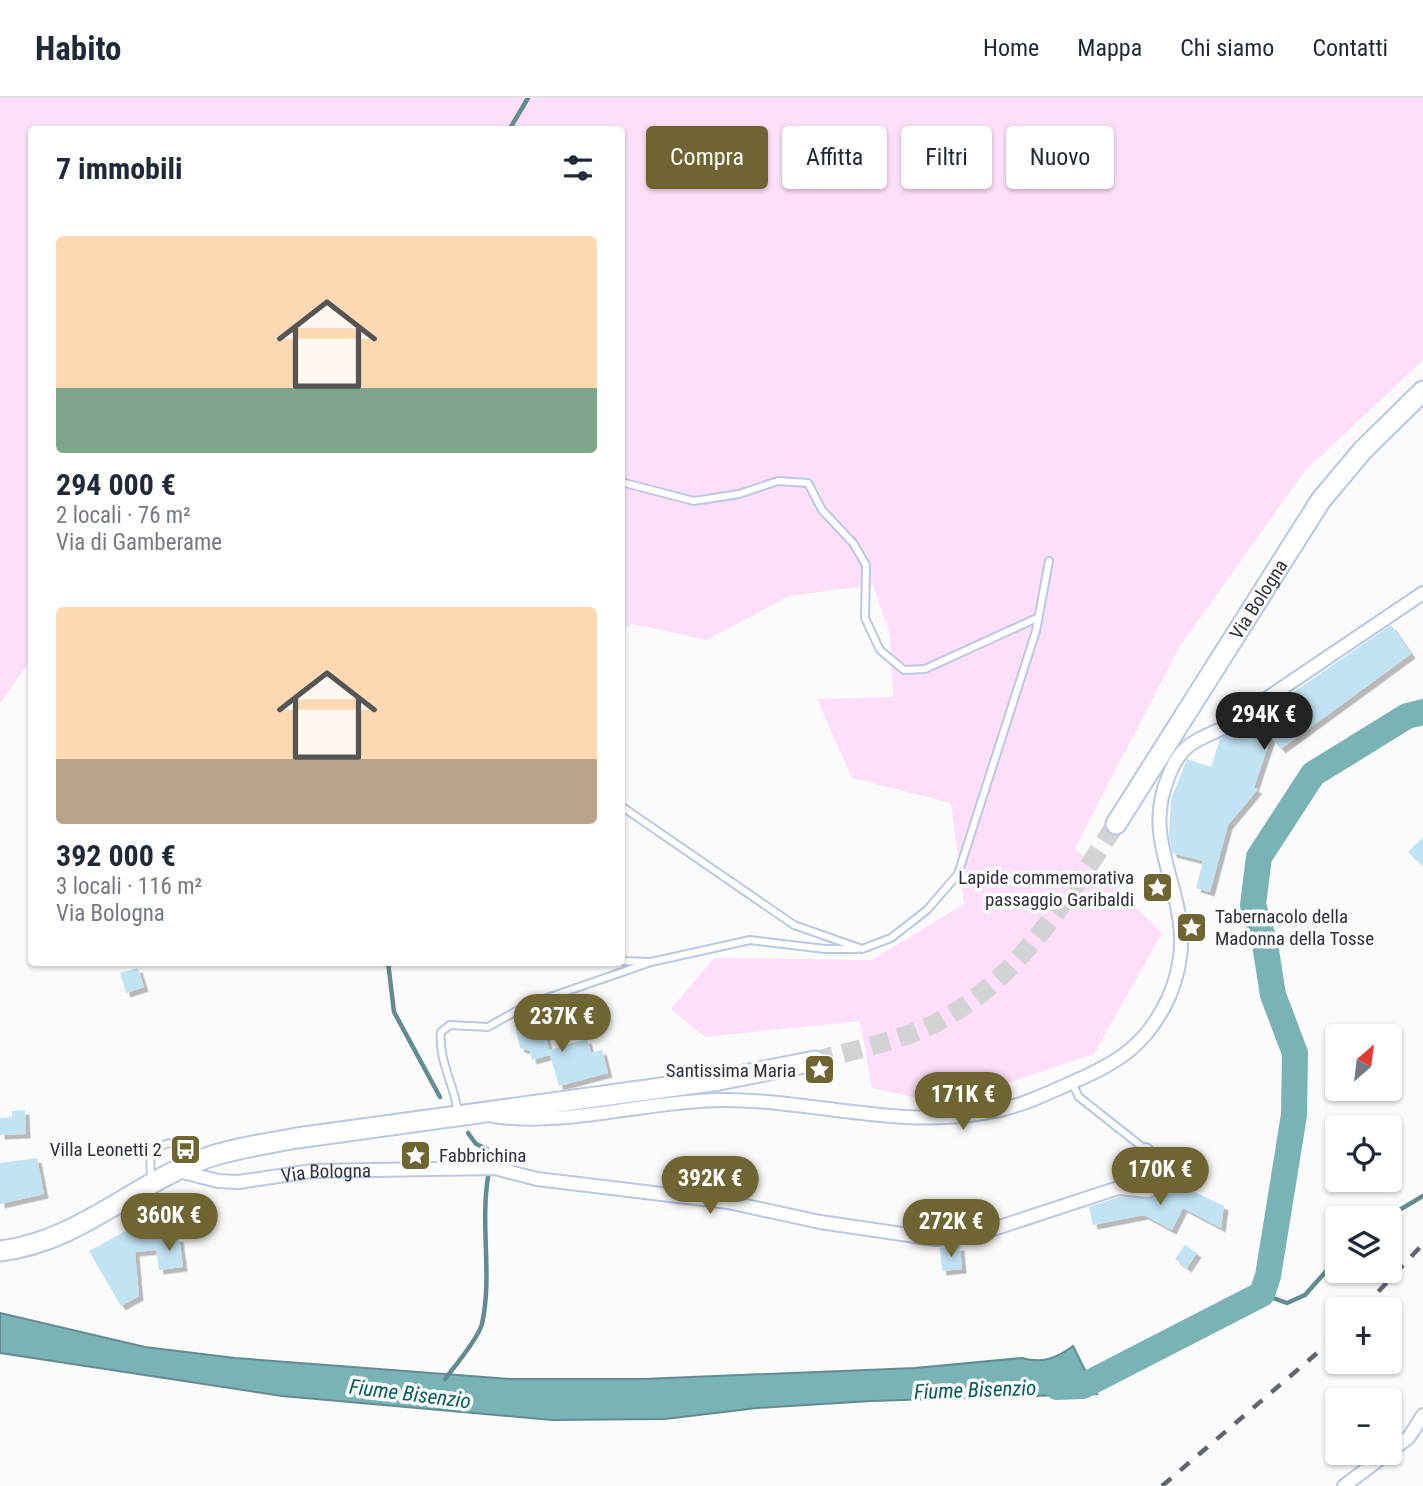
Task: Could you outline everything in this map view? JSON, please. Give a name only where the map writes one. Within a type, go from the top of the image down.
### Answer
[{"type":"main road","name":"Via Bologna","points":[[1116,824],[1321,500],[1363,450],[1423,391]]},
{"type":"main road","name":"Via Bologna","points":[[0,1251],[17,1249],[70,1231],[202,1159],[297,1138],[719,1080],[815,1061]]},
{"type":"street","name":"Via Bologna","points":[[479,1114],[542,1119],[655,1104],[723,1100],[855,1112],[955,1116],[995,1111],[1113,1065],[1136,1045],[1156,1022],[1170,995],[1180,961],[1181,934],[1158,836],[1159,810],[1166,781],[1178,756],[1192,743],[1223,728],[1423,593]]},
{"type":"street","name":"Via Bologna","points":[[179,1171],[218,1181],[239,1182],[312,1171],[495,1168],[537,1179],[728,1202],[872,1231],[956,1239],[1118,1188],[1149,1191],[1158,1183],[1161,1174],[1146,1150]]},
{"type":"street","points":[[1402,1442],[1409,1437],[1423,1415]]},
{"type":"street","points":[[1343,1486],[1371,1465]]},
{"type":"lane","points":[[625,483],[694,501],[739,494],[778,481],[808,483],[822,510],[853,543],[866,565],[865,618],[880,650],[904,670],[925,669],[1039,617]]},
{"type":"lane","points":[[458,1117],[455,1091],[439,1051],[441,1032],[450,1025],[488,1027],[527,1004],[651,962],[750,940],[825,950],[862,949],[891,938],[927,910],[958,874],[1039,617],[1049,561]]},
{"type":"lane","points":[[625,809],[794,925],[862,949]]},
{"type":"lane","points":[[625,961],[651,962]]},
{"type":"lane","name":"Via Bologna","points":[[1072,1083],[1079,1097],[1146,1150]]},
{"type":"lane","points":[[152,1186],[150,1154],[161,1143],[175,1142],[189,1146],[202,1159]]},
{"type":"shaded area","points":[[0,98],[1423,98],[1423,360],[1304,472],[1180,646],[1075,848],[1162,933],[1094,1054],[945,1104],[872,1088],[860,1021],[705,1037],[671,1009],[714,958],[872,960],[964,904],[951,803],[852,778],[817,699],[893,697],[890,635],[873,585],[789,596],[707,640],[633,624],[625,627],[625,126],[28,126],[28,663],[0,704]]},
{"type":"water","points":[[0,1313],[145,1347],[235,1358],[511,1379],[643,1379],[915,1368],[1022,1358],[1043,1360],[1055,1357],[1073,1346],[1097,1394],[871,1401],[757,1408],[665,1419],[552,1420],[282,1396],[0,1353]]},
{"type":"building","points":[[1391,625],[1411,654],[1281,749],[1271,737],[1254,788],[1258,789],[1228,825],[1210,892],[1196,888],[1203,861],[1172,853],[1169,835],[1171,799],[1187,759],[1211,767],[1220,739],[1244,724],[1243,727]]},
{"type":"building","points":[[1423,837],[1423,866],[1408,852]]},
{"type":"building","points":[[138,968],[144,987],[126,993],[120,973]]},
{"type":"building","points":[[542,1018],[549,1050],[587,1039],[591,1053],[602,1050],[608,1073],[559,1086],[550,1055],[532,1060],[530,1051],[520,1048],[515,1024]]},
{"type":"building","points":[[25,1110],[26,1134],[0,1135],[0,1118],[12,1117],[12,1111]]},
{"type":"building","points":[[1140,1157],[1151,1178],[1146,1182],[1126,1180],[1120,1172]]},
{"type":"building","points":[[37,1158],[44,1194],[0,1204],[0,1163]]},
{"type":"building","points":[[1169,1180],[1224,1206],[1221,1228],[1183,1208],[1172,1230],[1144,1215],[1093,1225],[1089,1207],[1119,1197],[1154,1198],[1165,1189]]},
{"type":"building","points":[[192,1196],[195,1220],[178,1222],[175,1198]]},
{"type":"building","points":[[154,1225],[156,1250],[135,1252],[139,1296],[121,1306],[89,1251],[133,1227]]},
{"type":"building","points":[[179,1237],[183,1267],[159,1270],[155,1239]]},
{"type":"building","points":[[1185,1245],[1197,1253],[1187,1268],[1175,1259]]},
{"type":"building","points":[[960,1246],[962,1269],[942,1271],[940,1248]]},
{"type":"waterway","points":[[511,126],[528,98]]},
{"type":"waterway","name":"Fiume Bisenzio","points":[[1057,1387],[1083,1386],[1262,1294],[1268,1276],[1294,1115],[1295,1053],[1273,995],[1265,944],[1253,905],[1259,857],[1313,774],[1407,716],[1423,712]]},
{"type":"waterway","points":[[388,966],[394,1012],[440,1097]]},
{"type":"waterway","points":[[468,1133],[476,1144],[487,1149],[490,1161]]},
{"type":"waterway","points":[[445,1379],[471,1345],[482,1324],[486,1286],[485,1210],[489,1172]]},
{"type":"waterway","points":[[1402,1208],[1423,1196]]},
{"type":"waterway","points":[[1262,1294],[1287,1303],[1305,1295],[1325,1272]]},
{"type":"tunnel","points":[[815,1061],[920,1030],[952,1014],[978,996],[1024,953],[1082,877],[1116,824]]},
{"type":"railway","points":[[1373,1297],[1423,1244]]},
{"type":"railway","points":[[1162,1486],[1325,1346]]},
{"type":"place","name":"Lapide commemorativa passaggio Garibaldi","points":[[1157,888]]},
{"type":"place","name":"Tabernacolo della Madonna della Tosse","points":[[1192,927]]},
{"type":"place","name":"Santissima Maria","points":[[819,1070]]},
{"type":"place","name":"Villa Leonetti 2","points":[[185,1149]]},
{"type":"place","name":"Fabbrichina","points":[[416,1155]]}]
